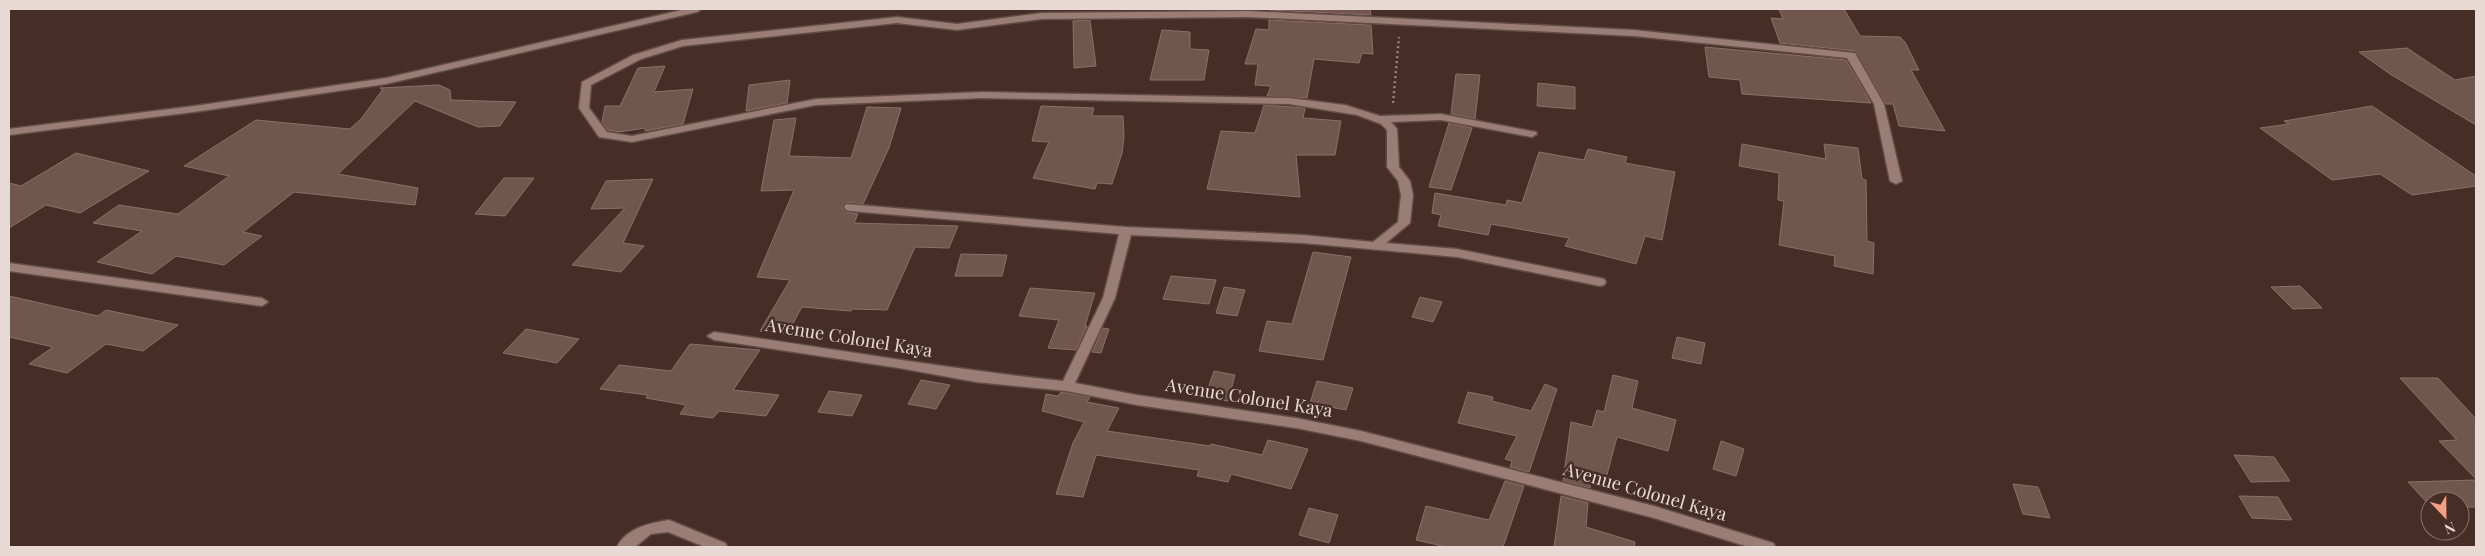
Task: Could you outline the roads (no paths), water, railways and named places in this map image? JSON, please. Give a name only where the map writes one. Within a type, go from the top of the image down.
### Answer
[{"type":"street","points":[[9,132],[194,109],[386,81],[697,9]]},
{"type":"street","points":[[1376,245],[1404,223],[1407,195],[1404,181],[1393,167],[1392,129],[1389,124],[1380,119],[1337,108],[1289,101],[982,95],[816,102],[632,140],[604,136],[584,108],[586,84],[637,57],[682,44],[897,20],[957,27],[1042,16],[1248,14],[1634,33],[1851,55],[1879,104],[1896,181]]},
{"type":"street","points":[[1380,119],[1441,117],[1532,134]]},
{"type":"street","points":[[850,207],[1126,231],[1376,245],[1457,253],[1600,282]]},
{"type":"street","points":[[1068,386],[1109,298],[1126,231]]},
{"type":"street","points":[[9,267],[262,302]]},
{"type":"street","name":"Avenue Colonel Kaya","points":[[714,336],[899,363],[976,377],[1068,386],[1137,400],[1296,423],[1361,436],[1654,512],[1768,547]]},
{"type":"street","points":[[625,547],[647,529],[670,526],[720,547]]}]
